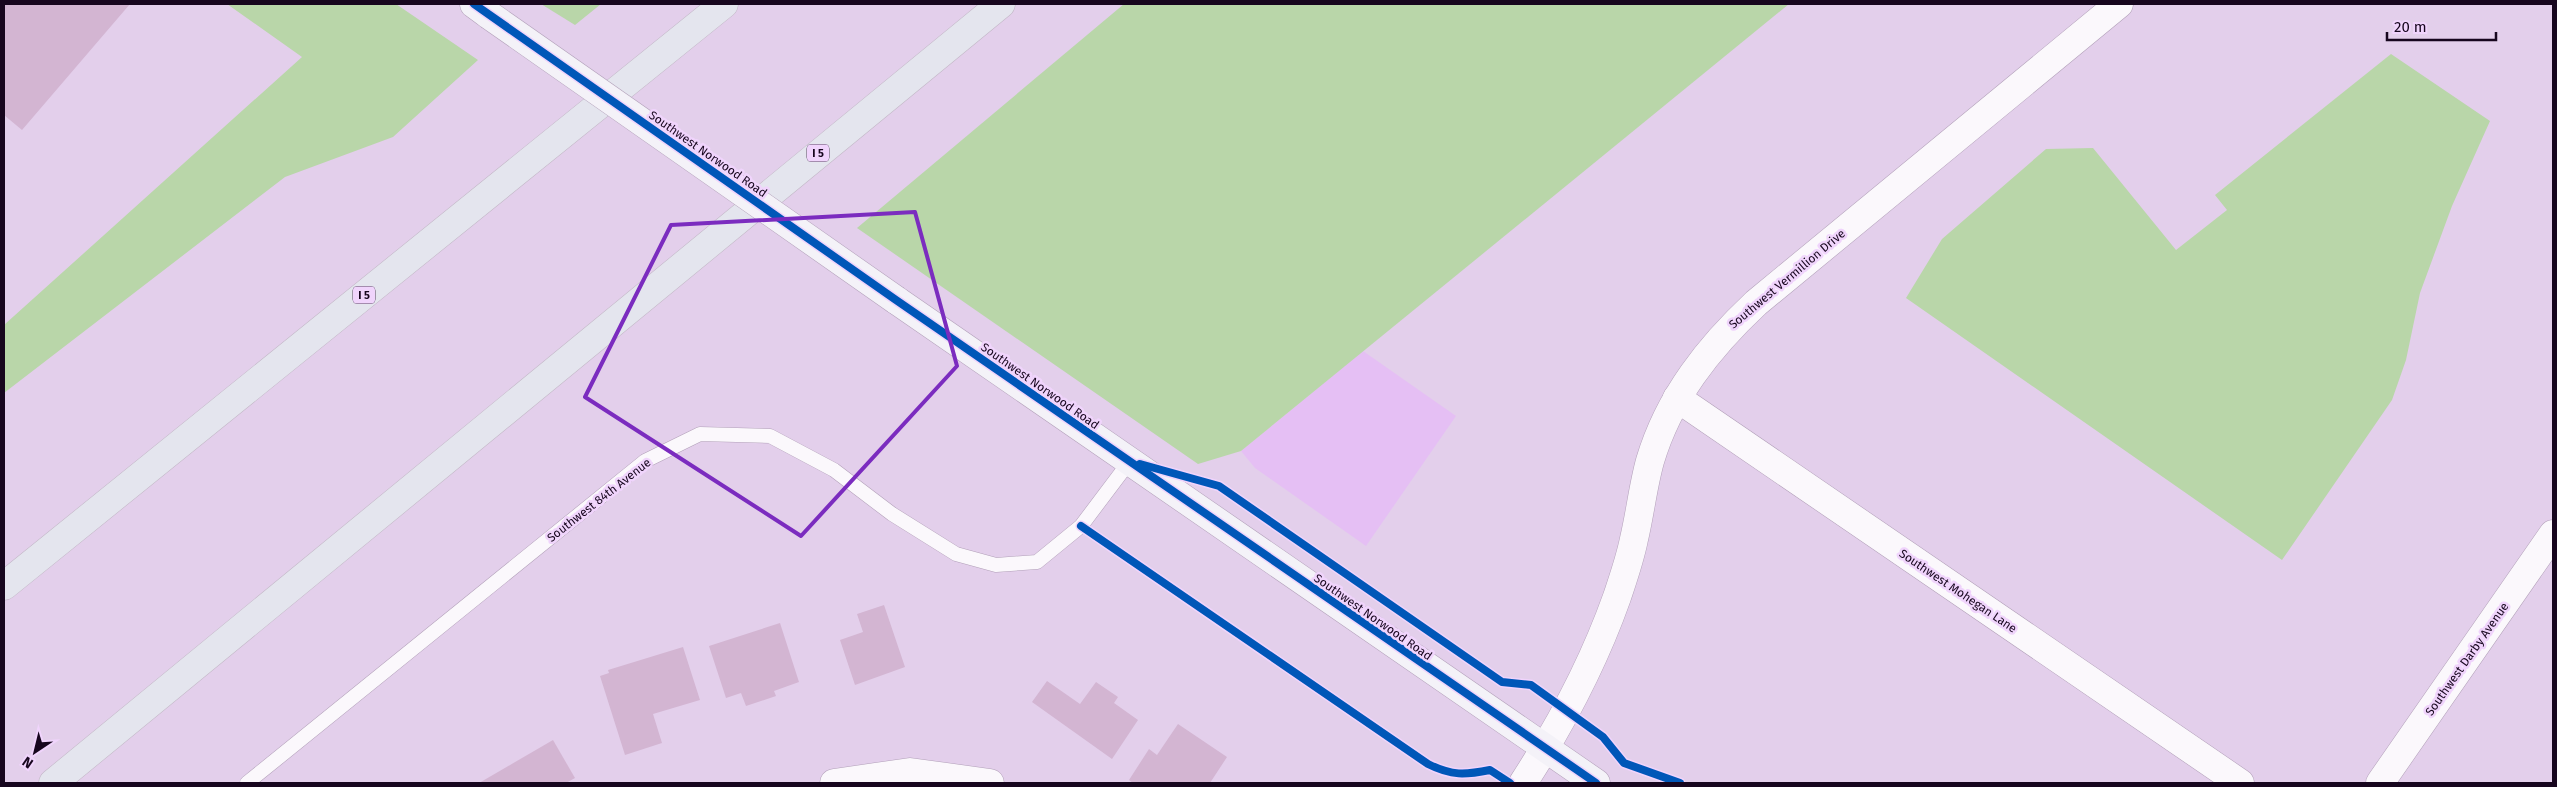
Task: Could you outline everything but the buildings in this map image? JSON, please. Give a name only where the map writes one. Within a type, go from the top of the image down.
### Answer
[{"type":"highway","name":"I 5","points":[[4,586],[724,4]]},
{"type":"highway","name":"I 5","points":[[53,783],[1000,4]]},
{"type":"street","name":"Southwest Vermillion Drive","points":[[1523,783],[1546,747],[1595,651],[1617,597],[1634,541],[1650,461],[1677,398],[1700,362],[1723,334],[1756,302],[2119,4]]},
{"type":"street","name":"Southwest Norwood Road","points":[[482,9],[896,300],[1441,678],[1546,747],[1596,783]]},
{"type":"street","name":"Southwest Mohegan Lane","points":[[1677,398],[2240,783]]},
{"type":"street","name":"Southwest Darby Avenue","points":[[2380,783],[2553,534]]},
{"type":"street","points":[[834,783],[910,772],[990,783]]},
{"type":"lane","name":"Southwest 84th Avenue","points":[[247,783],[645,461],[700,434],[770,436],[834,470],[892,514],[956,554],[996,565],[1036,562],[1082,526],[1130,461]]},
{"type":"highlighted area","points":[[915,212],[957,366],[801,536],[585,397],[671,225]]},
{"type":"shaded area","points":[[1363,351],[1456,416],[1366,546],[1255,468],[1241,451]]},
{"type":"green space","points":[[227,4],[396,4],[478,60],[393,137],[285,177],[4,393],[4,325],[302,57]]},
{"type":"green space","points":[[541,4],[601,4],[575,25]]},
{"type":"green space","points":[[1124,4],[1789,4],[1241,451],[1198,464],[857,228]]},
{"type":"green space","points":[[2391,54],[2490,121],[2452,206],[2420,293],[2406,360],[2392,400],[2282,560],[1906,298],[1942,239],[2046,149],[2093,148],[2176,250],[2227,210],[2215,195]]},
{"type":"cycle path","points":[[474,4],[896,300],[1596,783]]},
{"type":"cycle path","points":[[1140,464],[1219,486],[1502,682],[1531,685],[1603,737],[1624,763],[1680,783]]},
{"type":"cycle path","points":[[1081,526],[1428,764],[1444,771],[1459,773],[1490,770],[1510,783]]}]
